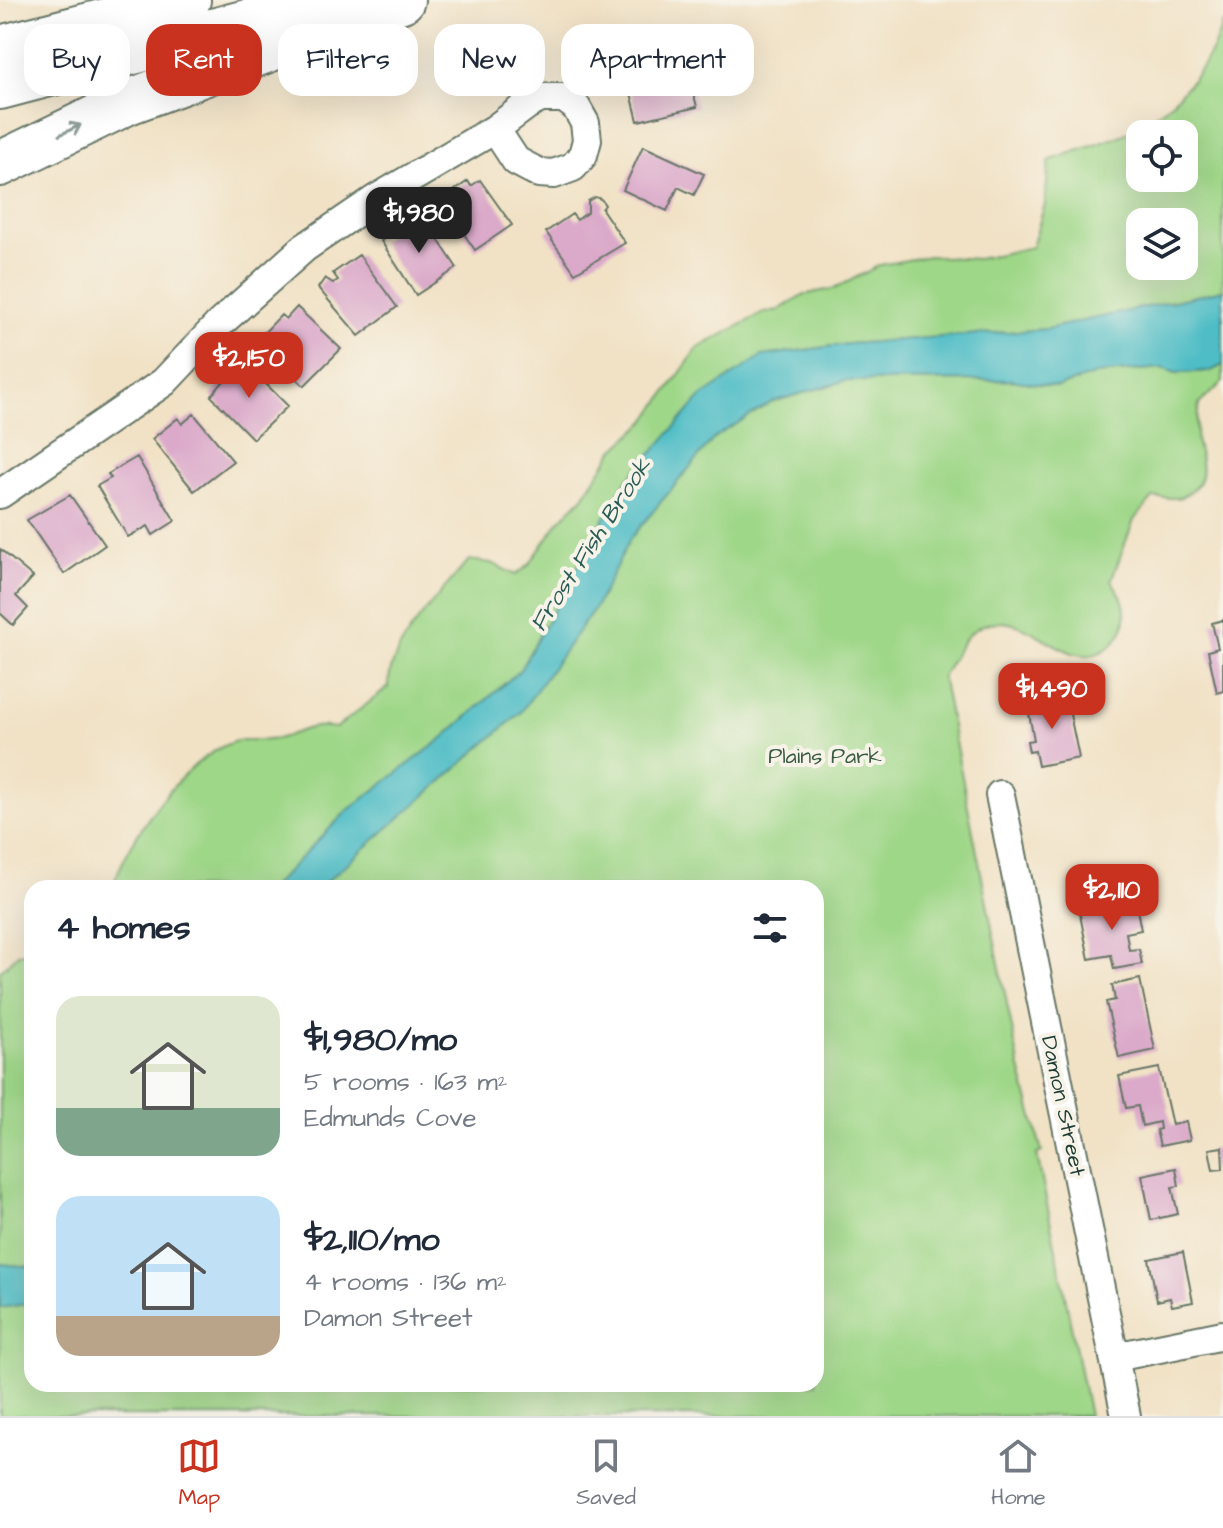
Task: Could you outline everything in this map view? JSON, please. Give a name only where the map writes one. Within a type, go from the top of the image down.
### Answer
[{"type":"highway","points":[[0,48],[188,0]]},
{"type":"highway","points":[[0,87],[331,0]]},
{"type":"highway","points":[[0,164],[128,102],[402,0]]},
{"type":"street","points":[[0,494],[164,382],[218,325],[304,248],[376,199],[495,129]]},
{"type":"street","name":"Damon Street","points":[[1000,795],[1126,1416]]},
{"type":"street","points":[[1115,1357],[1223,1335]]},
{"type":"green space","points":[[1223,21],[1223,290],[1047,329],[848,344],[762,356],[645,459],[622,487],[520,670],[442,739],[347,811],[279,880],[115,880],[131,847],[159,803],[195,766],[233,742],[276,739],[311,728],[336,728],[389,687],[391,671],[406,637],[469,560],[491,563],[516,575],[529,565],[559,521],[583,497],[614,450],[646,421],[698,348],[763,313],[777,311],[803,295],[836,288],[880,265],[929,256],[977,259],[1032,247],[1045,204],[1049,161],[1126,133],[1126,192],[1198,192],[1198,120],[1150,120],[1177,97],[1210,54]]},
{"type":"green space","name":"Plains Park","points":[[1223,365],[1223,382],[1199,404],[1196,434],[1202,468],[1199,482],[1179,498],[1153,498],[1134,520],[1111,581],[1125,610],[1124,625],[1115,641],[1094,654],[1080,655],[1022,627],[1006,622],[990,623],[972,631],[942,676],[1019,1064],[1042,1152],[1037,1154],[1089,1416],[0,1416],[0,1308],[24,1304],[24,1392],[824,1392],[824,880],[328,880],[520,713],[596,606],[630,539],[715,437],[772,402],[844,381],[1011,380],[1058,387],[1096,374],[1162,368],[1176,373],[1211,371]]},
{"type":"green space","points":[[24,953],[24,1266],[0,1264],[0,971],[18,954]]},
{"type":"water","name":"Frost Fish Brook","points":[[1223,290],[1223,365],[1211,371],[1176,373],[1162,368],[1096,374],[1058,387],[1011,380],[844,381],[772,402],[715,437],[630,539],[596,606],[520,713],[328,880],[279,880],[347,811],[442,739],[520,670],[622,487],[701,397],[762,356],[848,344],[1047,329]]},
{"type":"water","points":[[0,1264],[24,1266],[24,1304],[0,1308]]},
{"type":"building","points":[[632,96],[694,96],[697,107],[638,121]]},
{"type":"building","points":[[643,146],[704,174],[694,195],[678,187],[667,211],[623,190]]},
{"type":"building","points":[[480,180],[512,225],[475,250],[441,200],[468,181],[471,186]]},
{"type":"building","points":[[595,197],[605,205],[602,209],[625,243],[575,273],[546,232],[572,214],[577,220],[588,212],[588,201]]},
{"type":"building","points":[[423,217],[457,268],[416,295],[381,241],[408,221],[411,226]]},
{"type":"building","points":[[359,255],[397,307],[359,336],[318,288],[325,278],[333,283],[338,280],[333,273]]},
{"type":"building","points":[[297,307],[341,349],[304,386],[257,340],[281,315],[286,319]]},
{"type":"building","points":[[242,360],[288,406],[253,439],[211,396]]},
{"type":"building","points":[[194,414],[233,461],[194,491],[152,439],[178,418],[182,424]]},
{"type":"building","points":[[137,457],[175,521],[153,535],[148,526],[128,537],[97,486],[111,478],[108,474]]},
{"type":"building","points":[[70,495],[105,545],[64,574],[27,520]]},
{"type":"building","points":[[0,549],[33,577],[16,596],[28,608],[13,625],[0,613]]},
{"type":"building","points":[[1223,620],[1223,691],[1217,693],[1208,651],[1218,648],[1212,623]]},
{"type":"building","points":[[1066,695],[1079,758],[1038,766],[1035,751],[1029,752],[1027,741],[1034,740],[1027,703]]},
{"type":"building","points":[[1135,899],[1141,930],[1126,933],[1129,950],[1139,949],[1142,964],[1114,969],[1111,955],[1089,959],[1079,910]]},
{"type":"building","points":[[1140,979],[1155,1050],[1119,1058],[1106,1002],[1115,1000],[1112,985]]},
{"type":"building","points":[[1159,1068],[1172,1125],[1186,1122],[1190,1140],[1160,1146],[1156,1130],[1160,1129],[1159,1122],[1142,1126],[1138,1106],[1126,1108],[1119,1076]]},
{"type":"building","points":[[1222,1147],[1223,1169],[1213,1170],[1209,1149]]},
{"type":"building","points":[[1176,1168],[1179,1186],[1172,1187],[1178,1214],[1151,1220],[1142,1175]]},
{"type":"building","points":[[1183,1252],[1193,1302],[1172,1306],[1170,1298],[1157,1301],[1149,1259]]}]
